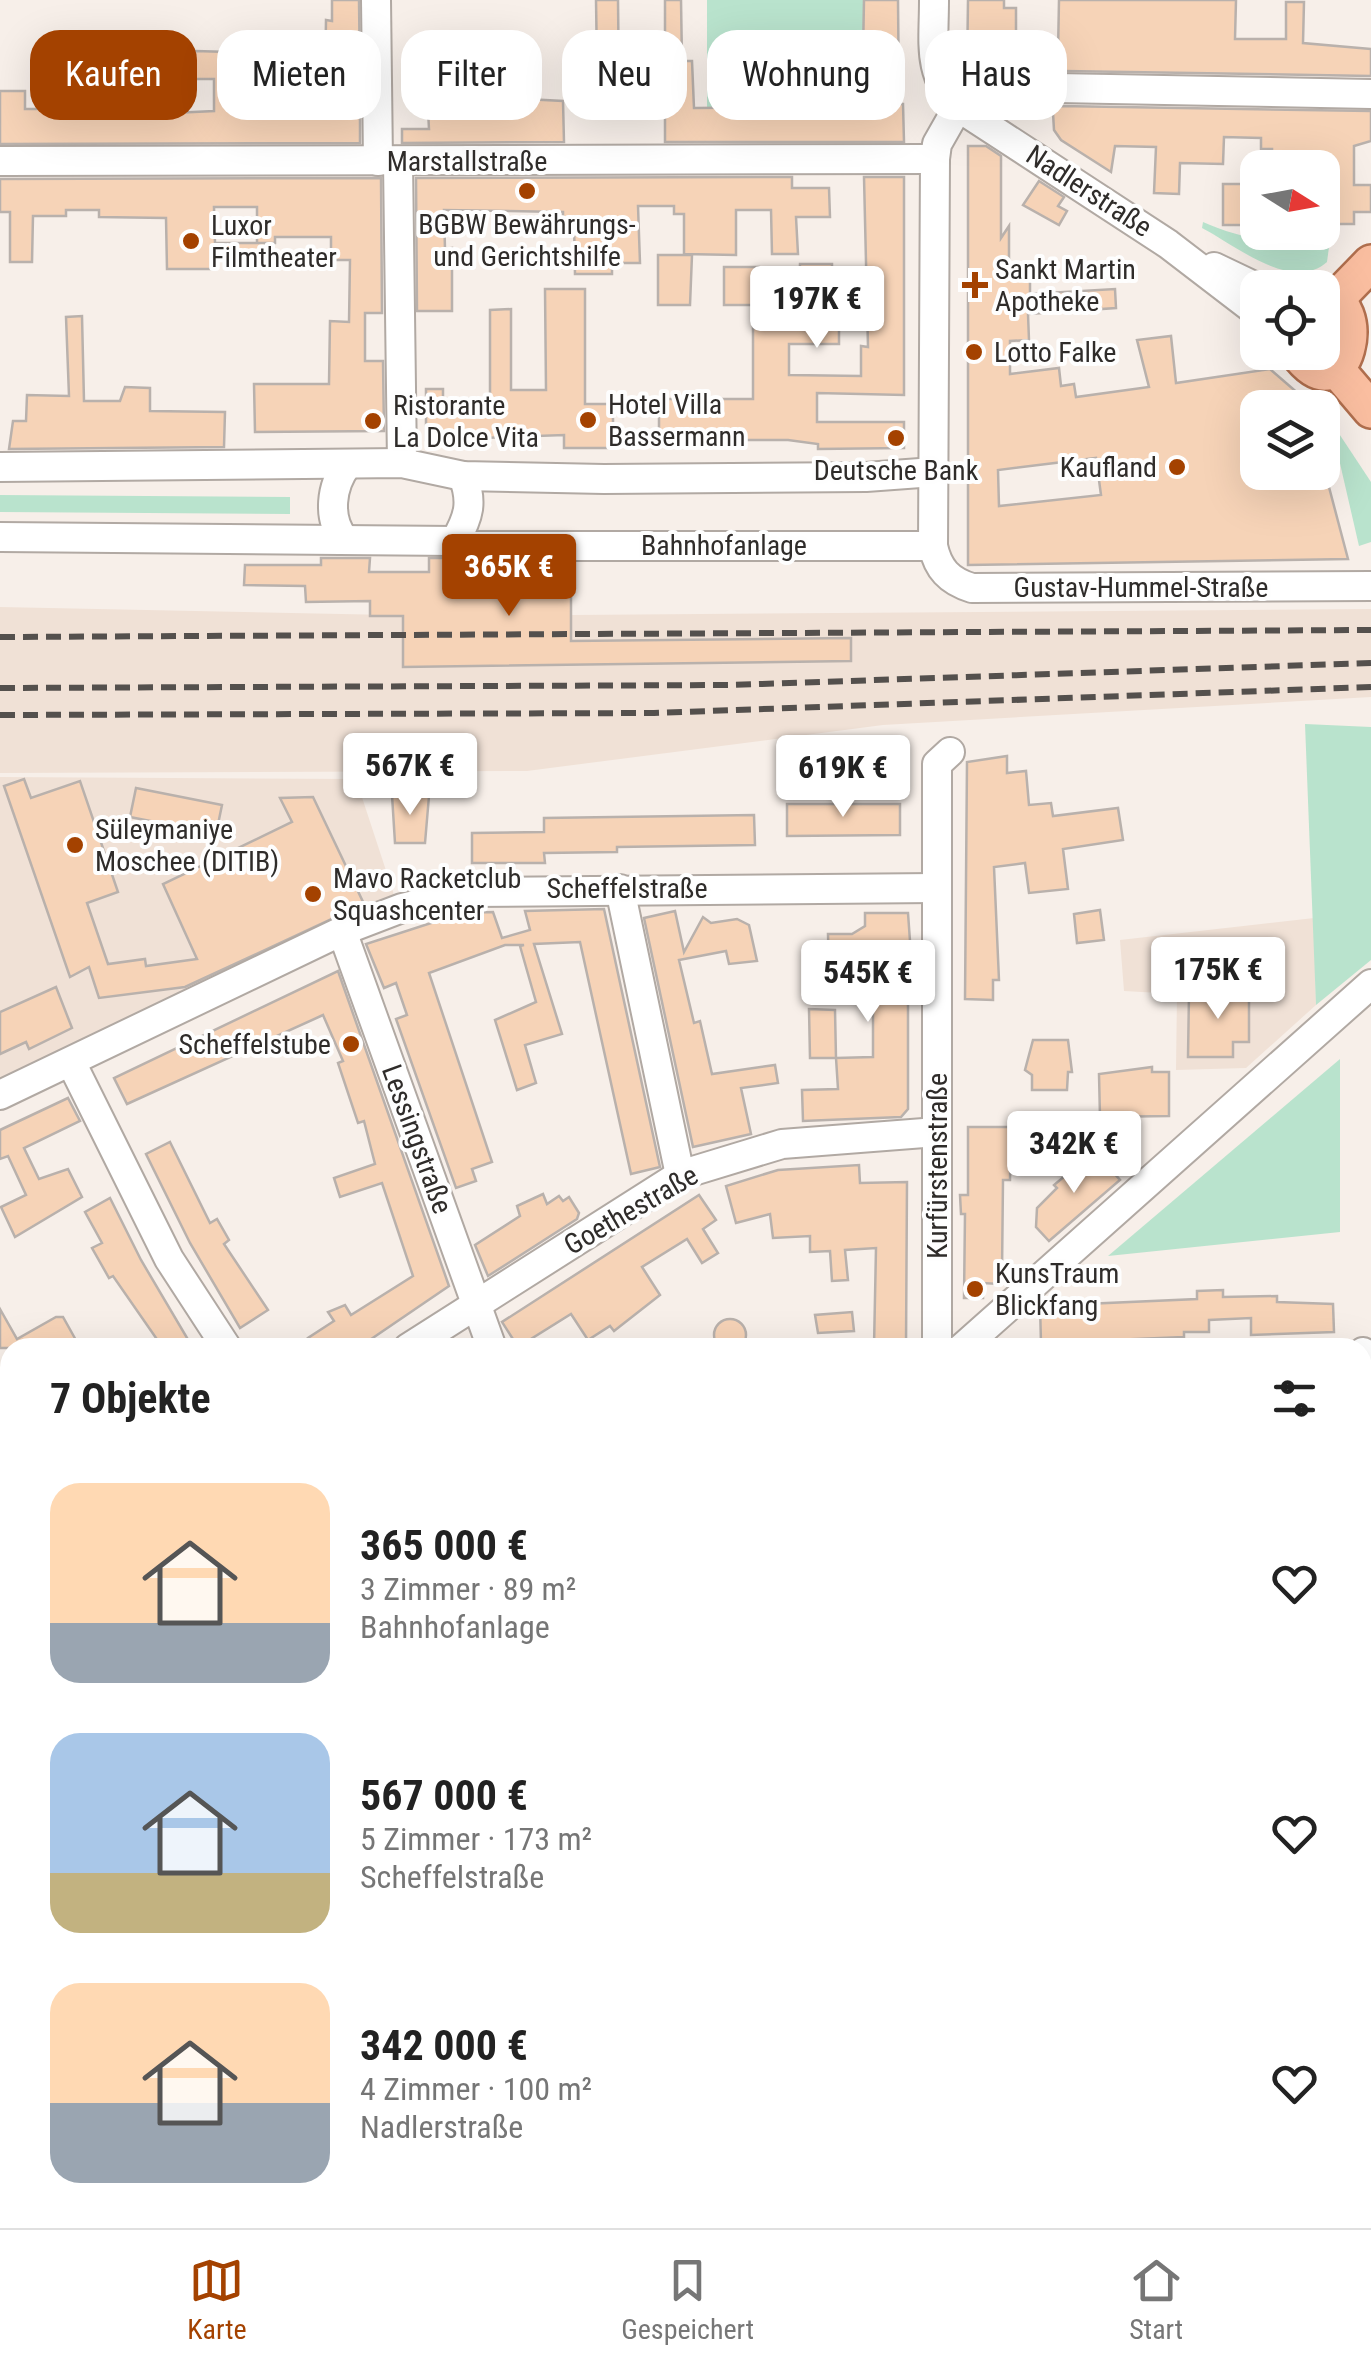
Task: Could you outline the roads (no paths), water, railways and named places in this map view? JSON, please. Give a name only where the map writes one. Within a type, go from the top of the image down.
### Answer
[{"type":"main road","points":[[1340,289],[1371,262]]},
{"type":"main road","points":[[1340,306],[1361,319],[1356,362],[1371,410]]},
{"type":"street","points":[[376,0],[402,463]]},
{"type":"street","points":[[934,0],[934,30]]},
{"type":"street","points":[[1067,88],[1371,94]]},
{"type":"street","points":[[933,546],[934,472],[922,159],[937,144],[951,120]]},
{"type":"street","name":"Nadlerstraße","points":[[977,120],[1168,244],[1240,300]]},
{"type":"street","name":"Marstallstraße","points":[[0,161],[922,159]]},
{"type":"street","name":"Nadlerstraße","points":[[1168,244],[1240,279]]},
{"type":"street","points":[[0,467],[402,463],[463,476],[794,478],[934,472]]},
{"type":"street","points":[[344,539],[333,518],[334,490],[347,465]]},
{"type":"street","points":[[456,541],[469,513],[470,495],[463,476]]},
{"type":"street","name":"Bahnhofanlage","points":[[0,537],[456,541],[474,546],[933,546]]},
{"type":"street","name":"Gustav-Hummel-Straße","points":[[933,546],[941,569],[972,588],[1371,586]]},
{"type":"street","name":"Kurfürstenstraße","points":[[950,752],[937,764],[937,1132],[956,1338]]},
{"type":"street","name":"Scheffelstraße","points":[[0,1095],[342,931],[402,908],[468,892],[936,888]]},
{"type":"street","points":[[620,889],[680,1174]]},
{"type":"street","name":"Lessingstraße","points":[[342,931],[488,1338]]},
{"type":"street","points":[[967,1338],[1319,1034],[1371,984]]},
{"type":"street","points":[[1319,1034],[1371,999]]},
{"type":"street","points":[[72,1062],[169,1259],[220,1338]]},
{"type":"street","name":"Goethestraße","points":[[423,1338],[680,1174],[782,1144],[937,1132]]},
{"type":"railway","points":[[0,637],[1371,630]]},
{"type":"railway","points":[[0,688],[732,685],[1371,663]]},
{"type":"railway","points":[[0,715],[654,713],[1371,687]]},
{"type":"place","name":"BGBW Bewährungs- und Gerichtshilfe","points":[[527,191]]},
{"type":"place","name":"Luxor Filmtheater","points":[[191,241]]},
{"type":"place","name":"Sankt Martin Apotheke","points":[[975,285]]},
{"type":"place","name":"Lotto Falke","points":[[974,352]]},
{"type":"place","name":"Hotel Villa Bassermann","points":[[588,420]]},
{"type":"place","name":"Ristorante La Dolce Vita","points":[[373,421]]},
{"type":"place","name":"Deutsche Bank","points":[[896,438]]},
{"type":"place","name":"Kaufland","points":[[1177,467]]},
{"type":"place","name":"Süleymaniye Moschee (DITIB)","points":[[75,845]]},
{"type":"place","name":"Mavo Racketclub Squashcenter","points":[[313,894]]},
{"type":"place","name":"Scheffelstube","points":[[351,1044]]},
{"type":"place","name":"KunsTraum Blickfang","points":[[975,1289]]}]
